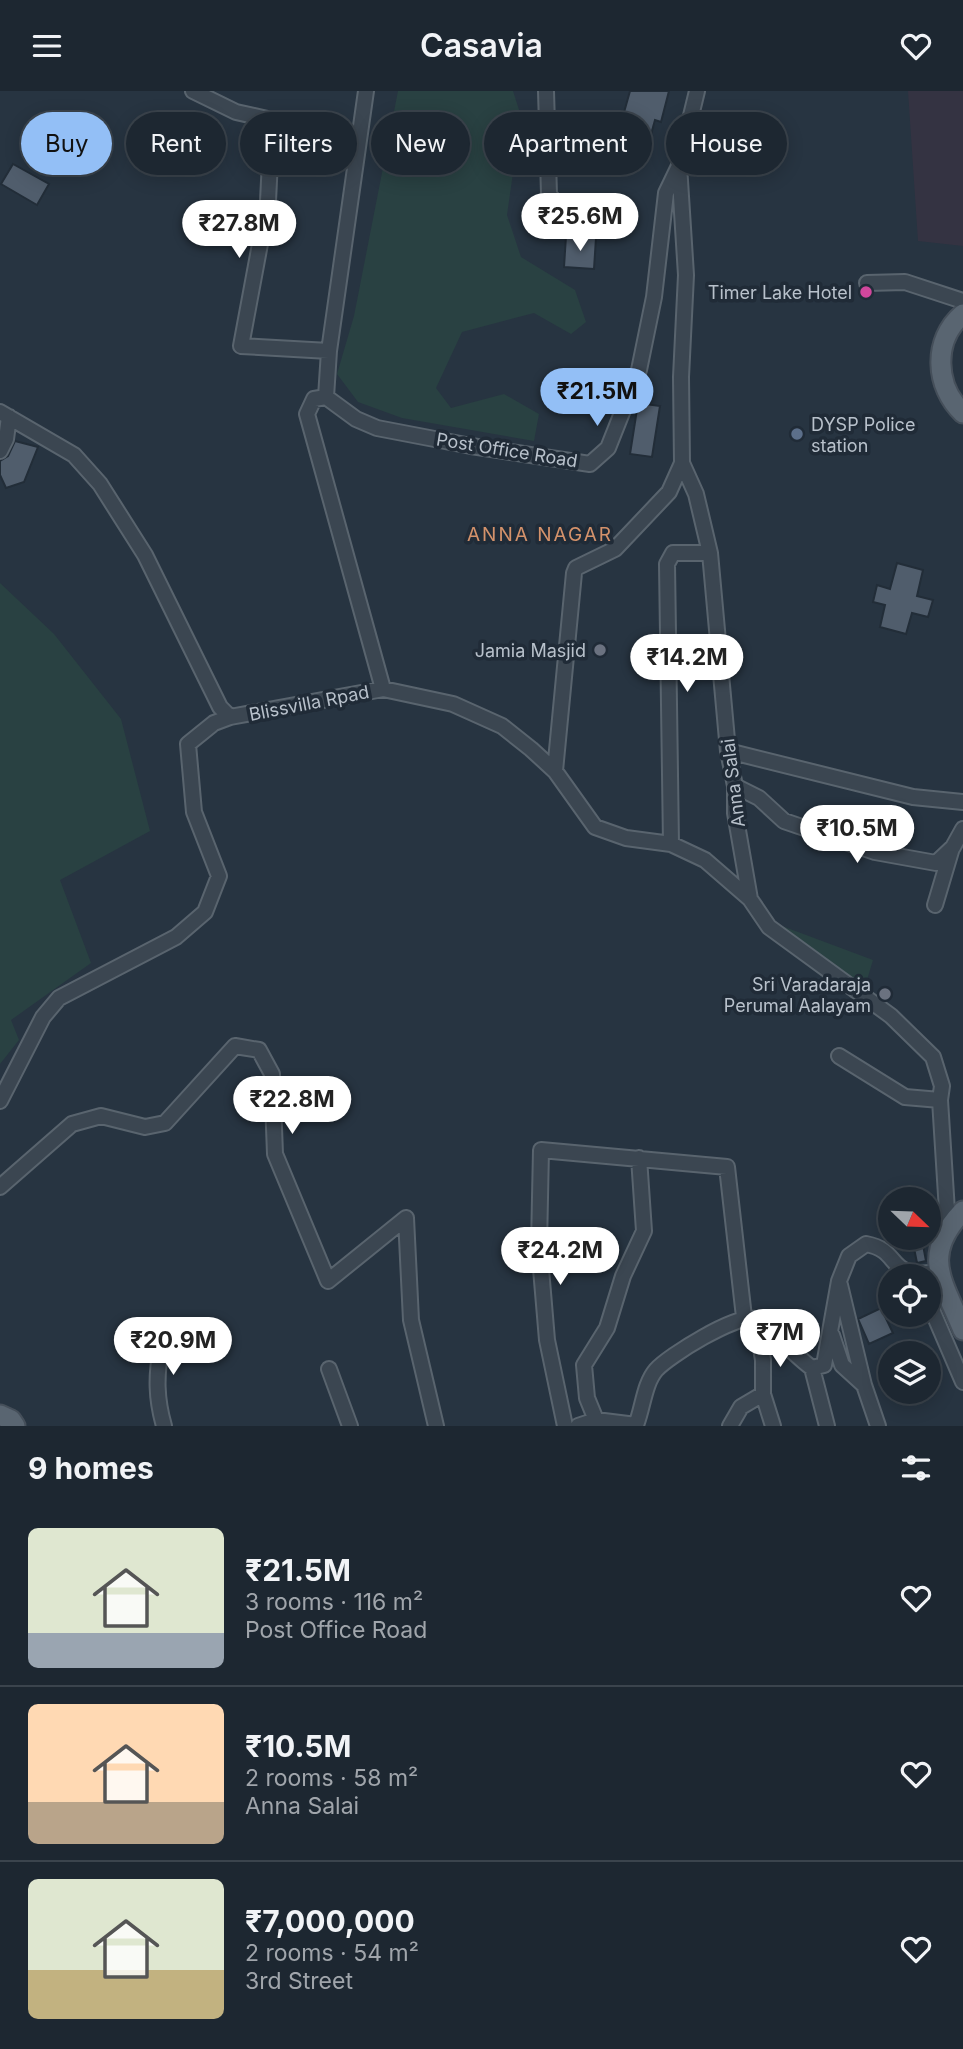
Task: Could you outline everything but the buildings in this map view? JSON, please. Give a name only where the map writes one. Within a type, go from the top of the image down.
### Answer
[{"type":"main road","points":[[963,314],[955,320],[943,345],[940,375],[949,400],[963,413]]},
{"type":"main road","points":[[938,1264],[937,1258],[948,1227],[963,1211]]},
{"type":"main road","points":[[941,1277],[963,1329]]},
{"type":"main road","points":[[0,1416],[11,1420],[15,1426]]},
{"type":"street","points":[[193,91],[236,112],[272,120],[268,201],[241,346],[329,351]]},
{"type":"street","points":[[366,91],[329,351],[326,397],[314,399],[307,414],[383,689]]},
{"type":"street","points":[[546,91],[549,194],[565,218]]},
{"type":"street","name":"Anna Salai","points":[[692,112],[697,91]]},
{"type":"street","name":"Post Office Road","points":[[326,397],[356,419],[377,428],[590,464],[608,448],[639,370],[654,297],[666,193],[675,175]]},
{"type":"street","name":"Anna Salai","points":[[681,175],[686,275],[681,377],[682,463],[696,494],[710,553],[729,751],[735,786],[735,813],[750,899],[769,927],[891,1016],[933,1057],[942,1086],[940,1100],[948,1227]]},
{"type":"street","points":[[867,283],[905,282],[963,302]]},
{"type":"street","points":[[0,451],[6,439],[4,414]]},
{"type":"street","name":"Blissvilla Rpad","points":[[4,414],[74,455],[100,484],[145,555],[220,707],[230,717],[383,689],[453,704],[502,726],[555,771],[595,827],[626,838],[671,844],[705,860],[750,899]]},
{"type":"street","points":[[555,771],[576,568],[615,549],[669,492],[682,463]]},
{"type":"street","points":[[671,844],[667,564],[673,553],[710,553]]},
{"type":"street","points":[[0,1101],[43,1017],[60,998],[176,937],[205,912],[219,876],[194,812],[188,744],[214,723],[230,717]]},
{"type":"street","points":[[729,751],[913,797],[963,802]]},
{"type":"street","points":[[735,786],[759,798],[784,821],[875,852],[936,863],[953,847]]},
{"type":"street","points":[[935,905],[953,847],[963,829]]},
{"type":"street","points":[[0,1187],[72,1124],[101,1116],[145,1127],[165,1123],[235,1046],[259,1050],[272,1074],[275,1154],[328,1281],[406,1218],[411,1320],[436,1426]]},
{"type":"street","points":[[839,1056],[905,1097],[940,1100]]},
{"type":"street","points":[[565,1426],[547,1340],[538,1244],[541,1150],[727,1167],[750,1318],[763,1360],[763,1394],[773,1426]]},
{"type":"street","points":[[596,1420],[587,1398],[584,1365],[607,1328],[623,1276],[644,1231],[639,1158]]},
{"type":"street","points":[[811,1368],[824,1365],[832,1335],[839,1281],[849,1256],[866,1244],[881,1247],[895,1264]]},
{"type":"street","points":[[839,1281],[864,1385],[878,1426]]},
{"type":"street","points":[[750,1318],[793,1356],[811,1368],[827,1426]]},
{"type":"street","points":[[578,1426],[596,1420],[636,1426],[648,1385],[656,1369],[704,1337],[750,1318]]},
{"type":"street","points":[[939,1327],[963,1382]]},
{"type":"street","points":[[164,1426],[158,1403],[156,1375],[161,1348],[177,1337],[198,1335]]},
{"type":"street","points":[[832,1335],[842,1364],[864,1385]]},
{"type":"street","points":[[328,1369],[350,1426]]},
{"type":"street","points":[[730,1426],[741,1408],[763,1394]]},
{"type":"shaded area","points":[[908,91],[963,91],[963,246],[918,241]]},
{"type":"green space","points":[[398,91],[513,91],[520,112],[484,112],[484,175],[513,175],[507,215],[521,257],[575,290],[586,322],[571,334],[534,313],[462,332],[436,388],[451,408],[504,394],[539,414],[534,441],[402,418],[358,402],[337,374],[354,316],[382,175],[470,175],[470,112],[394,112]]},
{"type":"green space","points":[[0,583],[54,634],[121,719],[150,831],[60,880],[91,963],[11,1020],[19,1040],[0,1064]]},
{"type":"green space","points":[[782,926],[873,960],[864,990]]},
{"type":"place","name":"Timer Lake Hotel","points":[[866,292]]},
{"type":"place","name":"DYSP Police station","points":[[797,434]]},
{"type":"place","name":"Jamia Masjid","points":[[600,650]]},
{"type":"place","name":"Sri Varadaraja Perumal Aalayam","points":[[885,994]]},
{"type":"district","name":"ANNA NAGAR","points":[[540,534]]}]
